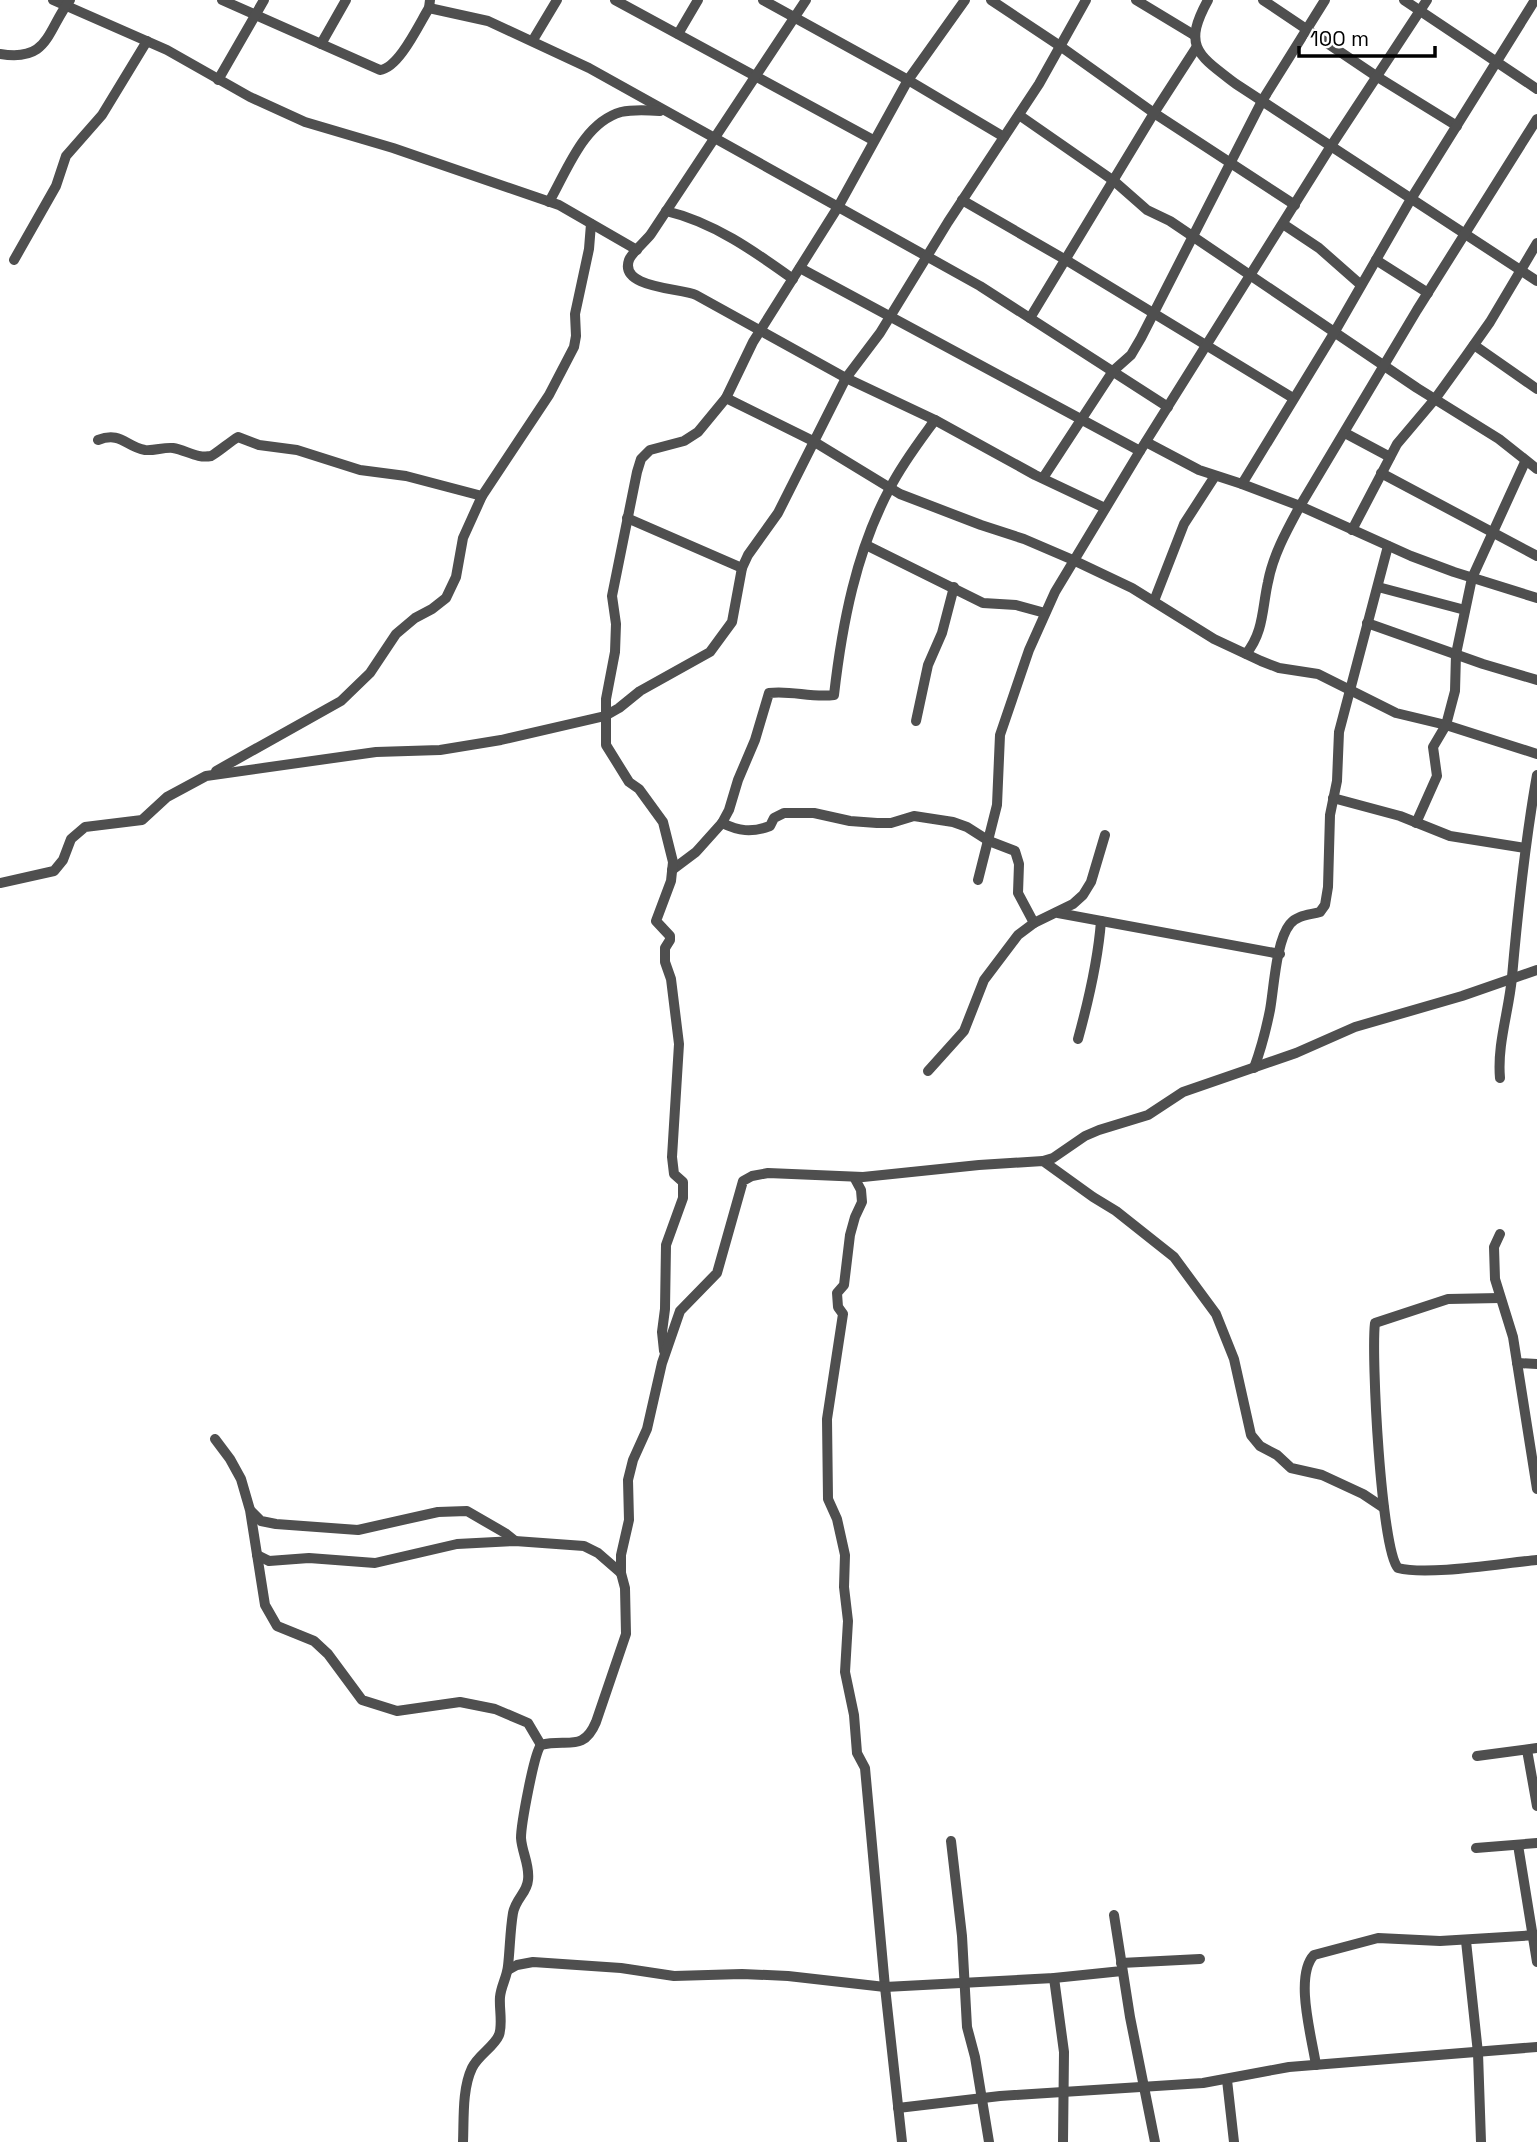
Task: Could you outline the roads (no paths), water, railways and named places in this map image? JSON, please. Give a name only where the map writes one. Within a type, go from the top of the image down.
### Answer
[{"type":"street","points":[[53,0],[68,3],[167,50],[218,80],[305,122],[393,148],[549,202],[574,212],[637,250]]},
{"type":"street","points":[[222,0],[375,68],[388,69],[402,51],[429,4],[488,20],[589,68],[980,286],[1168,407]]},
{"type":"street","points":[[218,80],[264,0]]},
{"type":"street","points":[[321,44],[345,0]]},
{"type":"street","points":[[533,40],[557,0]]},
{"type":"street","points":[[615,0],[873,140]]},
{"type":"street","points":[[678,34],[698,0]]},
{"type":"street","points":[[764,0],[1004,137]]},
{"type":"street","points":[[806,0],[643,246],[632,254],[628,262],[629,271],[636,279],[648,285],[685,290],[696,295],[846,379],[935,420],[1105,508]]},
{"type":"street","points":[[664,1356],[662,1332],[666,1245],[683,1198],[683,1182],[674,1174],[672,1157],[679,1044],[671,979],[665,962],[665,948],[670,936],[656,921],[671,881],[673,862],[663,822],[616,764],[606,745],[605,716],[615,652],[616,624],[612,596],[627,518],[641,459],[650,450],[684,441],[698,432],[726,398],[760,331],[838,207],[908,80],[965,0]]},
{"type":"street","points":[[991,0],[1154,113],[1295,205]]},
{"type":"street","points":[[206,776],[376,752],[440,750],[501,740],[605,716],[620,708],[640,691],[710,652],[732,622],[741,568],[778,513],[846,379],[889,318],[1019,114],[1086,0]]},
{"type":"street","points":[[1136,0],[1194,35]]},
{"type":"street","points":[[1209,0],[1198,20],[1194,35],[1196,48],[1212,66],[1537,281]]},
{"type":"street","points":[[1263,0],[1376,76],[1457,126]]},
{"type":"street","points":[[1043,478],[1112,371],[1131,355],[1262,101],[1325,0]]},
{"type":"street","points":[[1404,0],[1537,89]]},
{"type":"street","points":[[978,880],[997,804],[1000,735],[1029,650],[1045,613],[1073,560],[1250,275],[1427,0]]},
{"type":"street","points":[[1242,484],[1334,333],[1411,199],[1535,0]]},
{"type":"street","points":[[0,54],[16,57],[31,54],[44,43],[68,3]]},
{"type":"street","points":[[14,260],[56,186],[66,156],[102,115],[147,41]]},
{"type":"street","points":[[1030,318],[1196,48]]},
{"type":"street","points":[[549,202],[579,148],[603,121],[636,109],[664,111]]},
{"type":"street","points":[[1019,114],[1114,181],[1147,210],[1170,221],[1383,366],[1499,439],[1537,469]]},
{"type":"street","points":[[1246,654],[1253,645],[1262,622],[1268,582],[1284,534],[1383,366],[1537,118]]},
{"type":"street","points":[[962,200],[1293,398]]},
{"type":"street","points":[[666,211],[680,214],[743,244],[793,279]]},
{"type":"street","points":[[0,883],[54,871],[64,860],[71,839],[85,827],[142,820],[167,797],[341,701],[370,673],[396,634],[446,598],[456,577],[463,538],[482,496],[549,395],[574,347],[575,314],[589,249],[591,224]]},
{"type":"street","points":[[1283,224],[1319,248],[1361,285]]},
{"type":"street","points":[[1352,530],[1390,457],[1474,345],[1537,243]]},
{"type":"street","points":[[1376,260],[1428,293]]},
{"type":"street","points":[[800,268],[1080,419],[1215,476],[1300,506],[1388,546],[1472,578],[1537,598]]},
{"type":"street","points":[[1474,345],[1537,389]]},
{"type":"street","points":[[726,398],[813,441],[890,488],[945,512],[1024,539],[1073,560],[1154,601],[1214,639],[1246,654],[1279,668],[1318,674],[1395,713],[1446,725],[1537,754]]},
{"type":"street","points":[[672,870],[696,852],[722,823],[755,740],[769,693],[817,697],[834,695],[840,644],[866,545],[890,488],[935,420]]},
{"type":"street","points":[[1345,433],[1390,457]]},
{"type":"street","points":[[98,440],[107,436],[119,437],[143,450],[172,448],[201,457],[214,455],[238,437],[259,445],[297,450],[360,470],[405,476],[482,496]]},
{"type":"street","points":[[1416,823],[1437,776],[1433,747],[1446,725],[1455,691],[1456,654],[1472,578],[1525,462]]},
{"type":"street","points":[[1381,473],[1537,556]]},
{"type":"street","points":[[1154,601],[1184,524],[1215,476]]},
{"type":"street","points":[[627,518],[741,568]]},
{"type":"street","points":[[866,545],[984,603],[1016,605],[1045,613]]},
{"type":"street","points":[[1254,1068],[1264,1038],[1280,954],[1290,924],[1299,917],[1320,912],[1325,905],[1330,815],[1337,781],[1339,732],[1388,546]]},
{"type":"street","points":[[916,721],[928,665],[942,633],[954,587]]},
{"type":"street","points":[[1378,587],[1465,610]]},
{"type":"street","points":[[1367,623],[1537,680]]},
{"type":"street","points":[[1500,1078],[1499,1060],[1512,979],[1525,848],[1537,775]]},
{"type":"street","points":[[1334,798],[1450,836],[1525,848]]},
{"type":"street","points":[[722,823],[749,831],[769,826],[774,818],[784,813],[814,813],[850,821],[877,823],[891,823],[914,816],[953,822],[967,827],[989,841],[1008,847],[1018,856],[1018,893],[1034,923]]},
{"type":"street","points":[[928,1071],[964,1031],[975,999],[992,965],[1018,935],[1034,923],[1058,913],[1083,895],[1091,882],[1105,835]]},
{"type":"street","points":[[1058,913],[1280,954]]},
{"type":"street","points":[[1078,1039],[1099,951],[1101,921]]},
{"type":"street","points":[[463,2142],[472,2068],[499,2034],[500,1996],[508,1970],[514,1910],[518,1897],[524,1893],[528,1883],[529,1868],[521,1838],[524,1807],[534,1773],[536,1751],[541,1745],[551,1742],[577,1743],[590,1735],[626,1634],[621,1555],[629,1521],[628,1480],[633,1460],[647,1429],[664,1356],[680,1311],[717,1272],[743,1181],[752,1175],[768,1173],[854,1177],[1043,1161],[1053,1158],[1092,1133],[1148,1115],[1183,1092],[1328,1041],[1355,1027],[1462,996],[1537,970]]},
{"type":"street","points":[[1043,1161],[1116,1210],[1174,1256],[1216,1314],[1234,1359],[1251,1435],[1260,1446],[1277,1455],[1291,1468],[1322,1475],[1363,1494],[1384,1508]]},
{"type":"street","points":[[854,1177],[861,1190],[862,1202],[850,1235],[844,1285],[837,1293],[838,1307],[843,1314],[827,1419],[828,1499],[837,1518],[845,1555],[844,1587],[848,1621],[845,1672],[854,1715],[857,1753],[865,1768],[902,2142]]},
{"type":"street","points":[[1500,1234],[1494,1247],[1493,1263],[1500,1298],[1513,1338],[1537,1489]]},
{"type":"street","points":[[1500,1298],[1448,1299],[1375,1323],[1378,1436],[1384,1508],[1392,1557],[1398,1568],[1437,1569],[1537,1560]]},
{"type":"street","points":[[1517,1363],[1537,1364]]},
{"type":"street","points":[[215,1438],[241,1479],[250,1510],[265,1605],[277,1626],[314,1641],[328,1654],[362,1700],[397,1711],[460,1702],[495,1709],[528,1723],[541,1745]]},
{"type":"street","points":[[250,1510],[261,1521],[276,1524],[358,1530],[438,1512],[467,1511],[514,1541]]},
{"type":"street","points":[[257,1555],[269,1562],[309,1558],[375,1563],[457,1544],[514,1541],[584,1546],[598,1553],[621,1573]]},
{"type":"street","points":[[1477,1756],[1532,1749],[1537,1807]]},
{"type":"street","points":[[951,1842],[962,1936],[967,2027],[989,2142]]},
{"type":"street","points":[[1476,1848],[1537,1843]]},
{"type":"street","points":[[1518,1845],[1535,1935],[1537,1962]]},
{"type":"street","points":[[1114,1915],[1155,2142]]},
{"type":"street","points":[[1316,2065],[1305,1998],[1305,1970],[1314,1955],[1378,1938],[1466,1941],[1535,1935]]},
{"type":"street","points":[[1466,1941],[1478,2053],[1481,2142]]},
{"type":"street","points":[[508,1970],[533,1962],[621,1968],[674,1976],[788,1976],[885,1987],[1054,1978],[1122,1967],[1200,1959]]},
{"type":"street","points":[[1054,1978],[1064,2052],[1063,2142]]},
{"type":"street","points":[[898,2108],[981,2098],[1227,2080],[1289,2067],[1537,2047]]},
{"type":"street","points":[[1227,2080],[1234,2142]]}]
